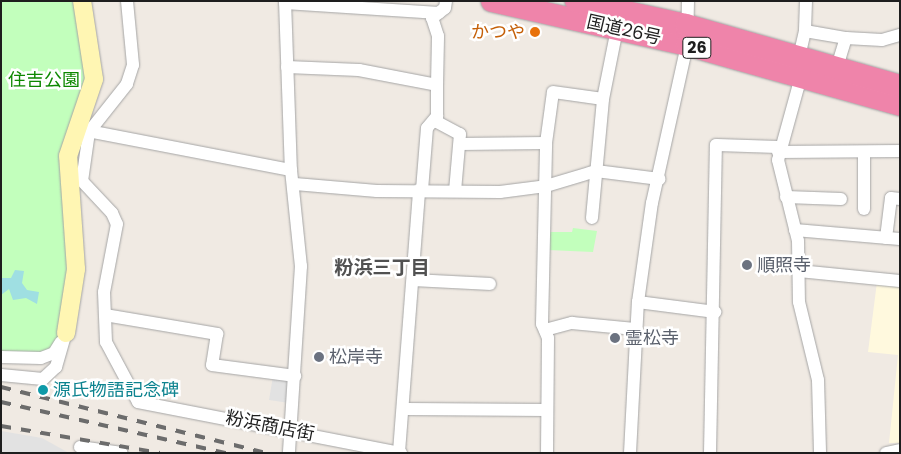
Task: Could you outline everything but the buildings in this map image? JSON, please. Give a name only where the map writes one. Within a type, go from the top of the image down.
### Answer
[{"type":"highway","name":"国道26号","points":[[492,1],[617,29],[686,35]]},
{"type":"highway","name":"国道26号","points":[[576,1],[686,35],[802,64],[900,105]]},
{"type":"highway","name":"国道26号","points":[[802,64],[837,67],[900,86]]},
{"type":"street","points":[[82,1],[94,79],[84,130],[82,181],[112,212],[117,224],[104,292],[105,315],[217,334],[212,365],[295,376]]},
{"type":"street","points":[[1,374],[16,378],[43,379],[56,367],[66,334],[76,269],[66,179],[68,156],[84,130],[127,84],[131,72],[127,1]]},
{"type":"street","points":[[446,1],[439,14],[432,18],[438,36],[437,122],[448,131],[460,134],[454,192]]},
{"type":"street","points":[[630,453],[635,329],[638,302],[686,35],[688,1]]},
{"type":"street","points":[[806,1],[802,64],[778,150],[786,197],[796,230],[799,302],[818,380],[820,453]]},
{"type":"street","points":[[289,453],[301,266],[295,184],[291,170],[285,2],[439,14]]},
{"type":"street","points":[[592,218],[603,99],[617,29]]},
{"type":"street","points":[[805,31],[846,38],[882,40],[900,35]]},
{"type":"street","points":[[837,67],[846,38]]},
{"type":"street","points":[[287,67],[358,70],[437,85]]},
{"type":"street","points":[[547,453],[545,330],[546,143],[553,92],[603,99]]},
{"type":"street","points":[[400,452],[406,409],[406,332],[414,280],[426,128],[437,116]]},
{"type":"street","points":[[84,130],[291,170]]},
{"type":"street","points":[[460,144],[546,143]]},
{"type":"street","points":[[710,453],[715,312],[716,144],[778,150],[900,151]]},
{"type":"street","points":[[864,152],[864,210]]},
{"type":"street","points":[[295,184],[454,192],[546,186],[596,171],[659,178]]},
{"type":"street","points":[[786,197],[841,199]]},
{"type":"street","points":[[886,238],[891,198],[900,199]]},
{"type":"street","points":[[796,230],[900,239]]},
{"type":"street","points":[[799,271],[900,281]]},
{"type":"street","points":[[414,280],[490,284]]},
{"type":"street","points":[[638,302],[715,312]]},
{"type":"street","name":"粉浜商店街","points":[[105,315],[106,342],[138,402],[292,429],[400,452]]},
{"type":"street","points":[[545,330],[586,323],[635,329]]},
{"type":"street","points":[[1,357],[19,359],[54,353],[66,334]]},
{"type":"street","points":[[16,378],[26,369],[19,359]]},
{"type":"street","points":[[406,409],[547,410]]},
{"type":"street","points":[[80,447],[94,451],[122,453]]},
{"type":"street","points":[[886,453],[900,450]]},
{"type":"shaded area","points":[[877,282],[900,285],[900,443],[889,443],[898,355],[868,352]]},
{"type":"shaded area","points":[[273,376],[290,379],[289,403],[269,400]]},
{"type":"shaded area","points":[[1,431],[42,438],[69,453],[1,453]]},
{"type":"green space","name":"住吉公園","points":[[1,1],[74,1],[89,79],[62,153],[61,179],[70,263],[59,336],[51,348],[39,354],[1,351]]},
{"type":"green space","points":[[573,228],[597,231],[593,252],[548,250],[548,232],[572,232]]},
{"type":"water","points":[[15,270],[24,271],[22,283],[27,290],[39,292],[37,304],[26,298],[13,300],[9,289],[1,295],[1,278],[11,278]]},
{"type":"railway","points":[[1,387],[265,453]]},
{"type":"railway","points":[[1,402],[226,453]]},
{"type":"railway","points":[[1,426],[160,453]]},
{"type":"place","name":"かつや","points":[[535,32]]},
{"type":"place","name":"順照寺","points":[[747,265]]},
{"type":"place","name":"霊松寺","points":[[615,338]]},
{"type":"place","name":"松岸寺","points":[[319,357]]},
{"type":"place","name":"源氏物語記念碑","points":[[43,390]]},
{"type":"district","name":"粉浜三丁目","points":[[382,268]]}]
